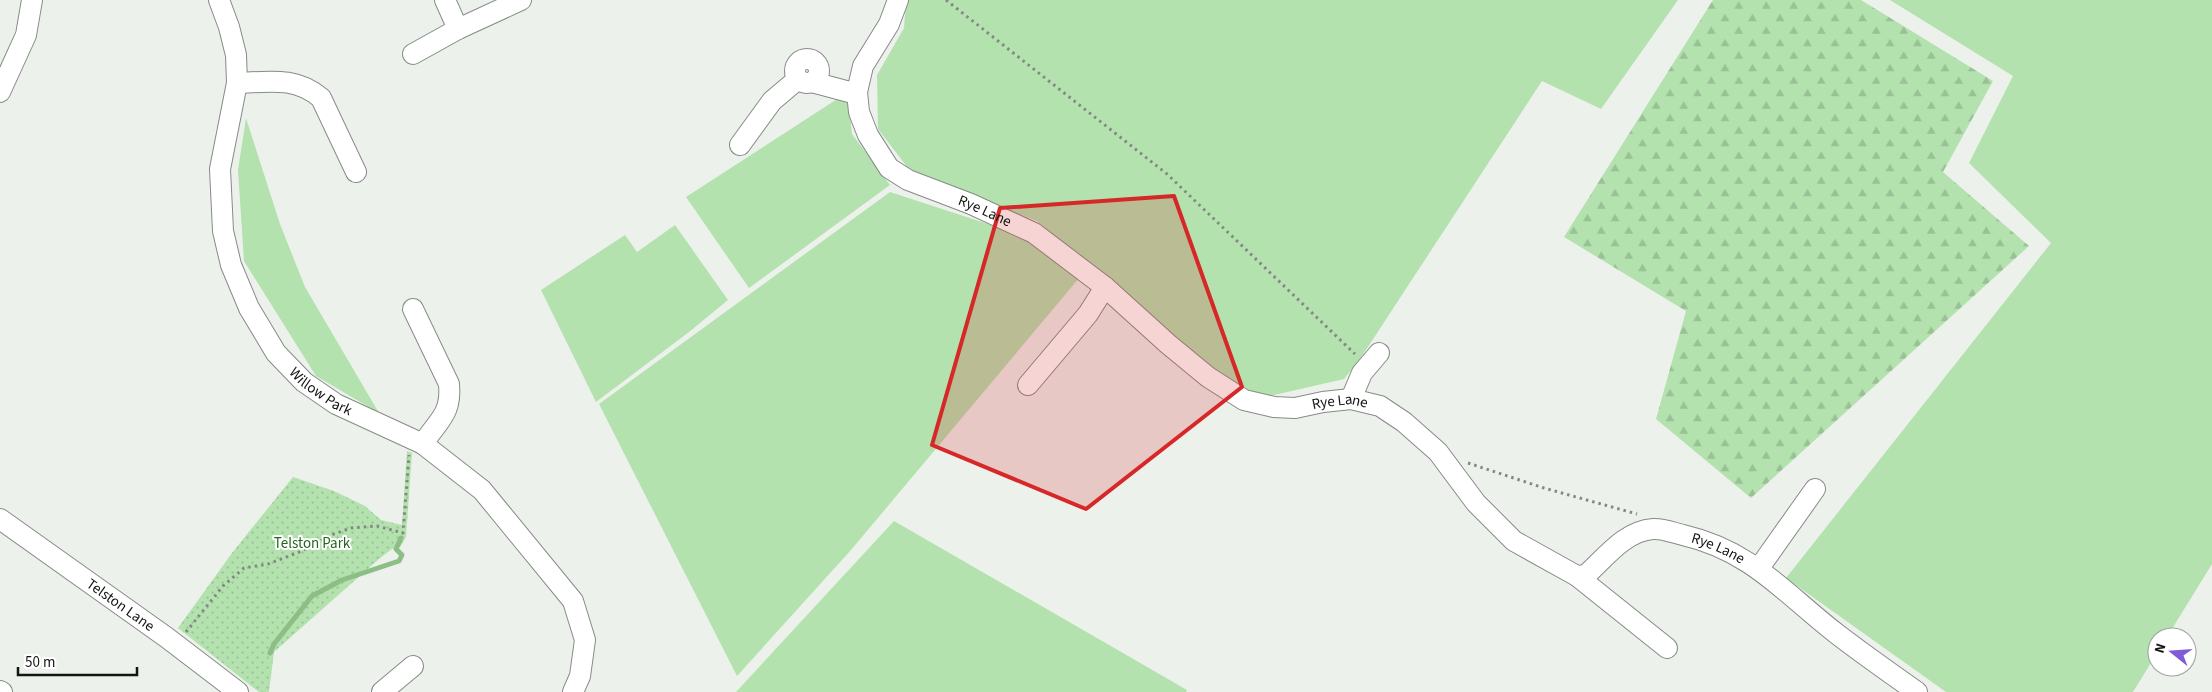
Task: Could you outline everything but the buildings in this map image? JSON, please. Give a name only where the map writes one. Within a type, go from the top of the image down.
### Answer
[{"type":"street","points":[[0,92],[26,35],[32,0]]},
{"type":"street","name":"Willow Park","points":[[219,0],[229,27],[236,55],[237,83],[220,169],[223,231],[230,265],[249,308],[276,353],[304,382],[343,408],[416,440],[482,490],[573,601],[585,640],[580,676],[573,692]]},
{"type":"street","points":[[445,0],[458,28]]},
{"type":"street","points":[[413,54],[458,28],[521,0]]},
{"type":"street","name":"Rye Lane","points":[[898,0],[889,24],[863,66],[857,94],[859,112],[868,136],[889,168],[908,180],[971,204],[1034,233],[1105,287],[1208,377],[1244,400],[1274,407],[1295,408],[1351,399],[1380,406],[1404,422],[1438,452],[1476,503],[1514,541],[1577,576],[1586,575],[1626,538],[1655,529],[1696,538],[1733,552],[1759,568],[1836,634],[1917,692]]},
{"type":"street","points":[[740,145],[772,101],[805,81],[857,94]]},
{"type":"street","points":[[237,83],[287,82],[311,90],[321,98],[356,172]]},
{"type":"street","points":[[1028,385],[1088,314],[1105,287]]},
{"type":"street","points":[[413,309],[449,384],[450,395],[446,413],[416,440]]},
{"type":"street","points":[[1351,399],[1362,373],[1379,353]]},
{"type":"street","points":[[1759,568],[1815,489]]},
{"type":"street","name":"Telston Lane","points":[[0,520],[176,645],[238,692]]},
{"type":"street","points":[[1577,576],[1667,648]]},
{"type":"street","points":[[382,692],[413,666]]},
{"type":"path","points":[[946,0],[1167,174],[1360,359],[1362,373]]},
{"type":"path","points":[[176,645],[223,586],[244,568],[268,564],[331,535],[351,528],[377,526],[403,533],[416,440]]},
{"type":"path","points":[[1464,461],[1544,488],[1639,515],[1655,529]]},
{"type":"highlighted area","points":[[1174,196],[1242,387],[1086,509],[932,445],[1000,208]]},
{"type":"green space","points":[[906,0],[1678,0],[1601,109],[1542,81],[1360,359],[1344,379],[1261,398],[1198,358],[1037,221],[911,172],[878,129],[877,75],[904,28]]},
{"type":"green space","points":[[1713,0],[1861,0],[1993,81],[1943,172],[2029,246],[1751,498],[1656,419],[1686,311],[1564,237]]},
{"type":"green space","points":[[1890,0],[2212,0],[2212,564],[2173,627],[2147,627],[2147,669],[2133,692],[1946,692],[1786,578],[2051,243],[1969,163],[2013,76]]},
{"type":"green space","points":[[848,92],[852,134],[890,185],[749,288],[686,197]]},
{"type":"green space","points":[[246,118],[280,224],[305,287],[379,413],[316,376],[244,261],[238,170]]},
{"type":"green space","points":[[890,192],[1028,237],[1080,277],[851,550],[737,676],[599,404]]},
{"type":"green space","points":[[675,225],[728,300],[596,402],[541,290],[625,235],[637,252]]},
{"type":"green space","name":"Telston Park","points":[[407,451],[412,453],[406,537],[400,547],[392,549],[379,559],[274,652],[269,692],[259,692],[178,628],[232,553],[293,477],[334,491],[365,506],[381,520],[402,525]]},
{"type":"green space","points":[[894,521],[1187,690],[1186,692],[736,692]]},
{"type":"waterway","points":[[270,653],[274,644],[312,596],[342,580],[399,561],[402,555],[396,549],[401,538]]}]
